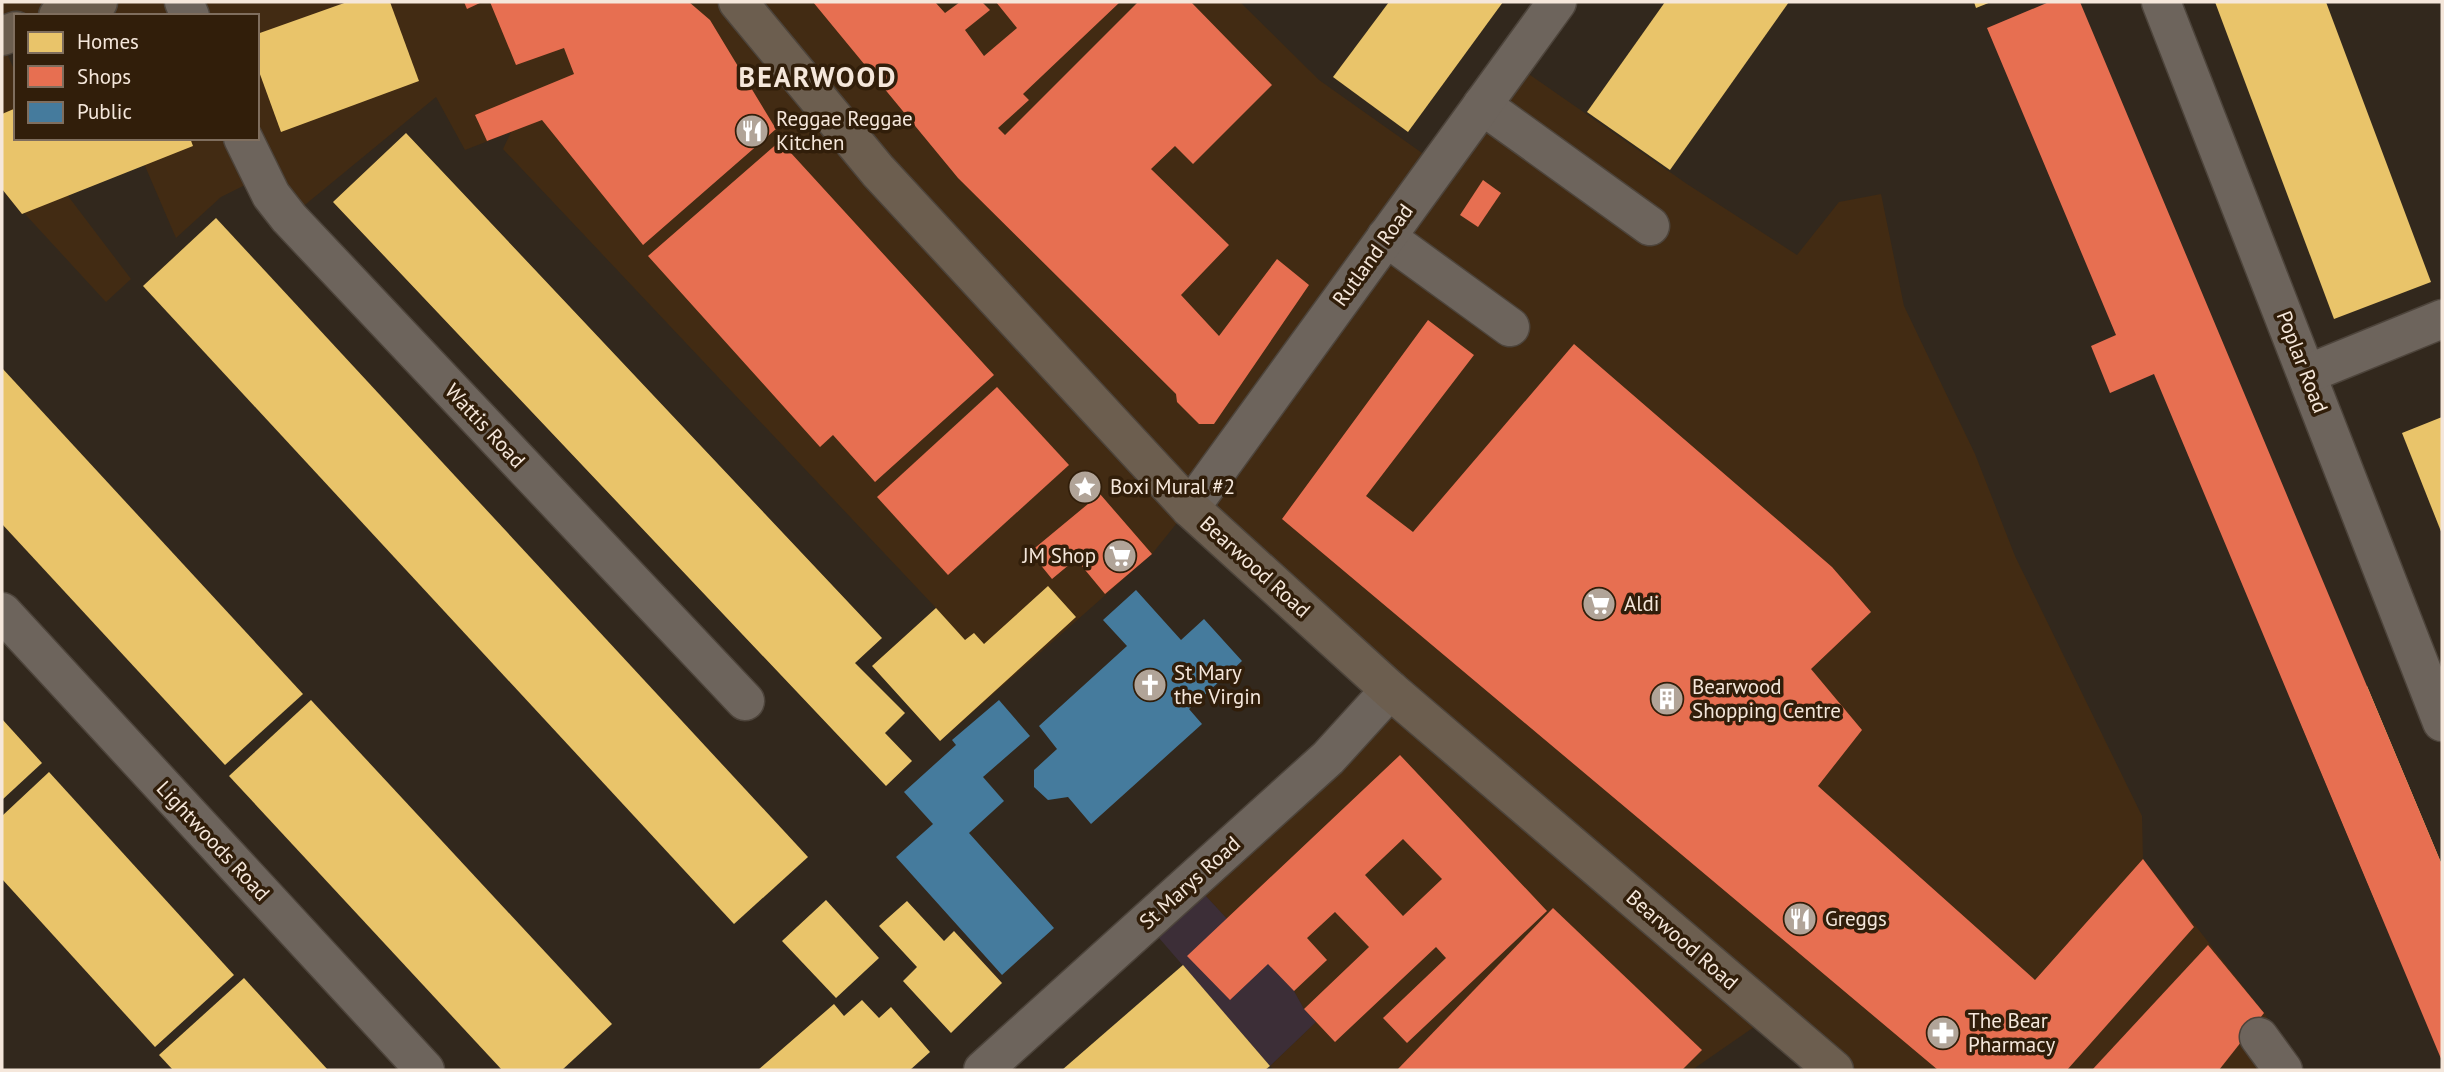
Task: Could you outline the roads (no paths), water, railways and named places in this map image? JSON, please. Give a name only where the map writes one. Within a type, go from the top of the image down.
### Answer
[{"type":"main road","points":[[64,14],[99,2]]},
{"type":"main road","name":"Bearwood Road","points":[[738,2],[878,171],[1190,508],[1390,690],[1834,1070]]},
{"type":"street","name":"Rutland Road","points":[[1190,508],[1557,2]]},
{"type":"street","name":"Poplar Road","points":[[2161,2],[2442,722]]},
{"type":"street","points":[[1482,105],[1650,226]]},
{"type":"street","name":"Wattis Road","points":[[244,140],[271,195],[289,218],[745,701]]},
{"type":"street","points":[[1386,237],[1510,327]]},
{"type":"street","points":[[2307,374],[2442,319]]},
{"type":"street","name":"Lightwoods Road","points":[[2,612],[425,1070]]},
{"type":"street","name":"St Marys Road","points":[[983,1070],[1328,758],[1390,690]]},
{"type":"street","points":[[2259,1037],[2283,1070]]},
{"type":"place","name":"Reggae Reggae Kitchen","points":[[752,131]]},
{"type":"place","name":"Boxi Mural #2","points":[[1085,487]]},
{"type":"place","name":"JM Shop","points":[[1120,556]]},
{"type":"place","name":"Aldi","points":[[1599,604]]},
{"type":"place","name":"St Mary the Virgin","points":[[1150,685]]},
{"type":"place","name":"Bearwood Shopping Centre","points":[[1667,699]]},
{"type":"place","name":"Greggs","points":[[1800,919]]},
{"type":"place","name":"The Bear Pharmacy","points":[[1943,1033]]},
{"type":"district","name":"BEARWOOD","points":[[818,77]]}]
